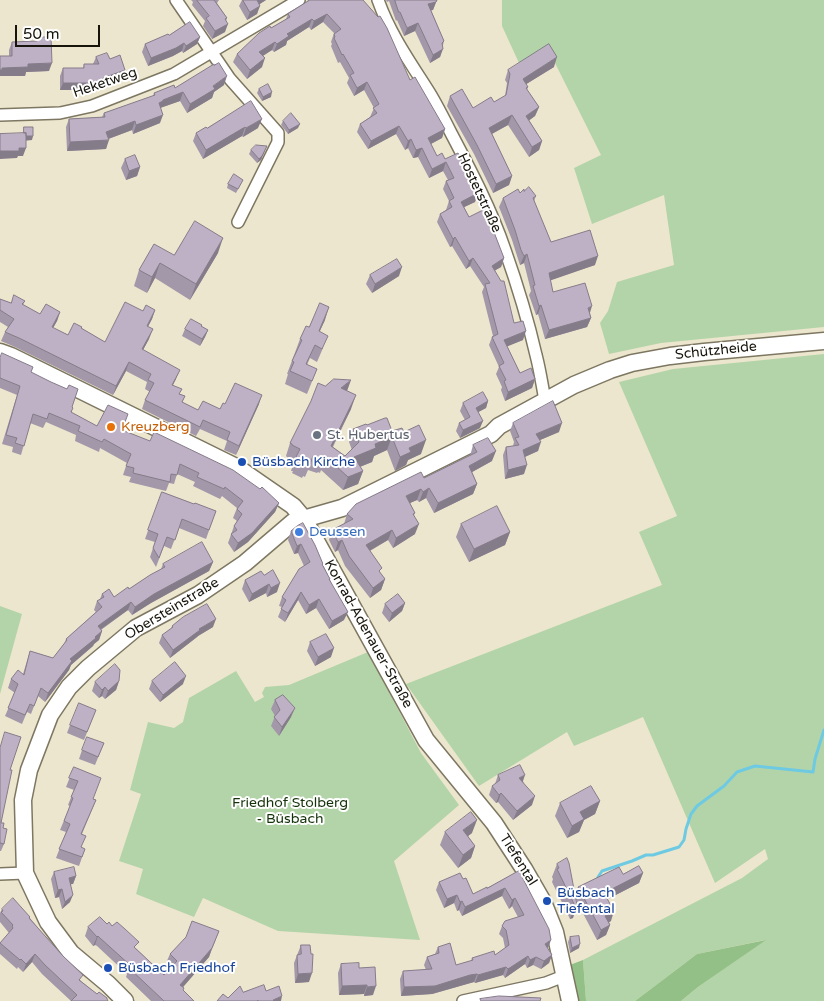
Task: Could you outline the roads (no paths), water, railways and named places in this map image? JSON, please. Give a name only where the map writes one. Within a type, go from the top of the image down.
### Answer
[{"type":"street","points":[[176,0],[230,79],[278,133],[278,142],[238,222]]},
{"type":"street","name":"Heketweg","points":[[0,115],[60,113],[92,106],[174,74],[299,0]]},
{"type":"street","name":"Hostetstraße","points":[[378,0],[383,16],[395,38],[431,94],[474,177],[490,213],[505,249],[524,313],[536,354],[545,400]]},
{"type":"street","name":"Schützheide","points":[[545,400],[574,385],[632,363],[670,356],[824,341]]},
{"type":"street","name":"Konrad-Adenauer-Straße","points":[[0,352],[238,468],[292,506],[304,519],[426,740]]},
{"type":"street","points":[[304,519],[342,508],[436,460],[461,450],[491,434],[499,426],[545,400]]},
{"type":"street","name":"Obersteinstraße","points":[[125,1001],[71,953],[48,922],[25,873],[23,800],[29,770],[50,715],[69,687],[88,668],[136,628],[198,595],[245,563],[293,522],[304,519]]},
{"type":"street","name":"Tiefental","points":[[426,740],[494,823],[543,902],[554,932],[570,1001]]},
{"type":"street","points":[[0,874],[25,873]]},
{"type":"street","points":[[463,1001],[546,983],[564,976]]},
{"type":"waterway","points":[[598,881],[602,871],[646,855],[653,855],[679,847],[684,840],[691,814],[697,806],[724,786],[737,772],[755,766],[813,772],[824,730]]},
{"type":"place","name":"Kreuzberg","points":[[111,427]]},
{"type":"place","name":"St. Hubertus","points":[[317,435]]},
{"type":"place","name":"Büsbach Kirche","points":[[242,462]]},
{"type":"place","name":"Deussen","points":[[299,532]]},
{"type":"place","name":"Büsbach Tiefental","points":[[547,901]]},
{"type":"place","name":"Büsbach Friedhof","points":[[108,968]]},
{"type":"park label","name":"Friedhof Stolberg - Büsbach","points":[[290,812]]}]
